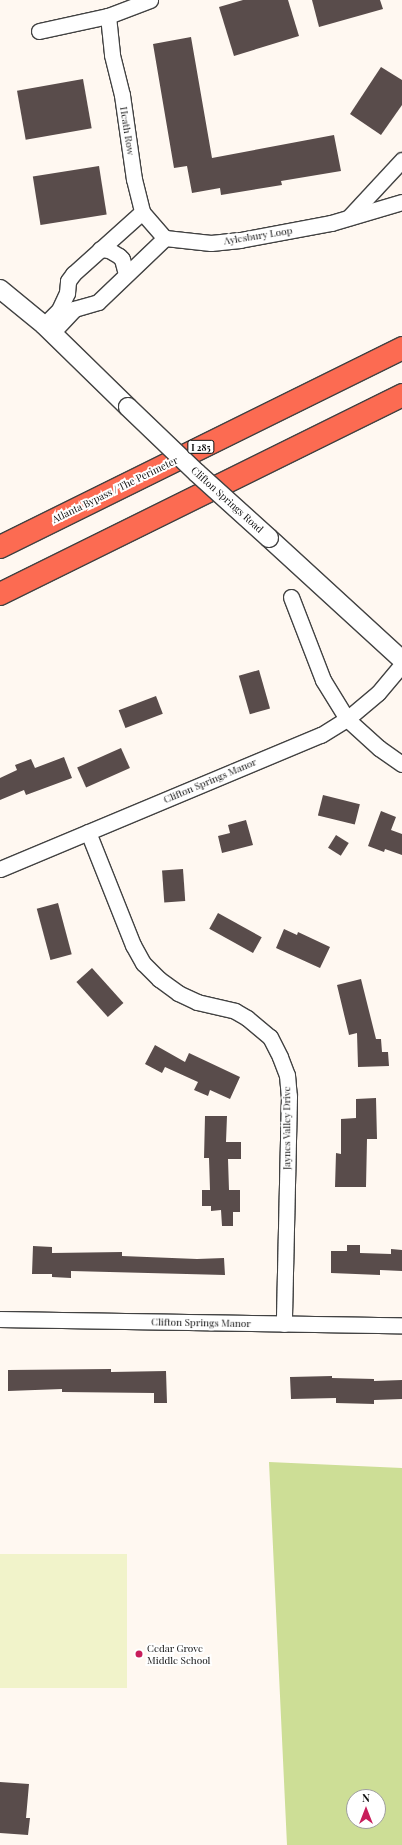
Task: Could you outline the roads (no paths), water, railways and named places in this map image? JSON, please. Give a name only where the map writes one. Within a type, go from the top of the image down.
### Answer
[{"type":"highway","name":"Atlanta Bypass / The Perimeter","points":[[0,547],[402,348]]},
{"type":"highway","points":[[0,594],[402,395]]},
{"type":"street","points":[[40,31],[108,16],[150,0]]},
{"type":"street","name":"Heath Row","points":[[108,16],[112,55],[122,95],[134,179],[142,212],[165,238]]},
{"type":"street","points":[[349,218],[402,160]]},
{"type":"street","name":"Aylesbury Loop","points":[[165,238],[211,243],[240,240],[349,218],[402,202]]},
{"type":"street","points":[[48,329],[67,293],[68,281],[73,274],[142,212]]},
{"type":"street","points":[[48,329],[74,309],[98,302],[165,238]]},
{"type":"street","points":[[100,249],[109,250],[119,256],[122,259],[126,274]]},
{"type":"street","name":"Clifton Springs Road","points":[[0,289],[48,329],[197,473],[402,660]]},
{"type":"street","points":[[291,597],[323,680],[347,719],[379,748],[402,764]]},
{"type":"street","name":"Clifton Springs Manor","points":[[0,869],[321,735],[347,719],[378,693],[402,664]]},
{"type":"street","name":"Jaynes Valley Drive","points":[[88,832],[133,945],[143,963],[159,979],[178,993],[197,1002],[235,1011],[247,1018],[270,1037],[280,1057],[286,1075],[289,1096],[284,1324]]},
{"type":"street","name":"Clifton Springs Manor","points":[[0,1319],[402,1325]]},
{"type":"place","name":"Cedar Grove Middle School","points":[[139,1654]]}]
